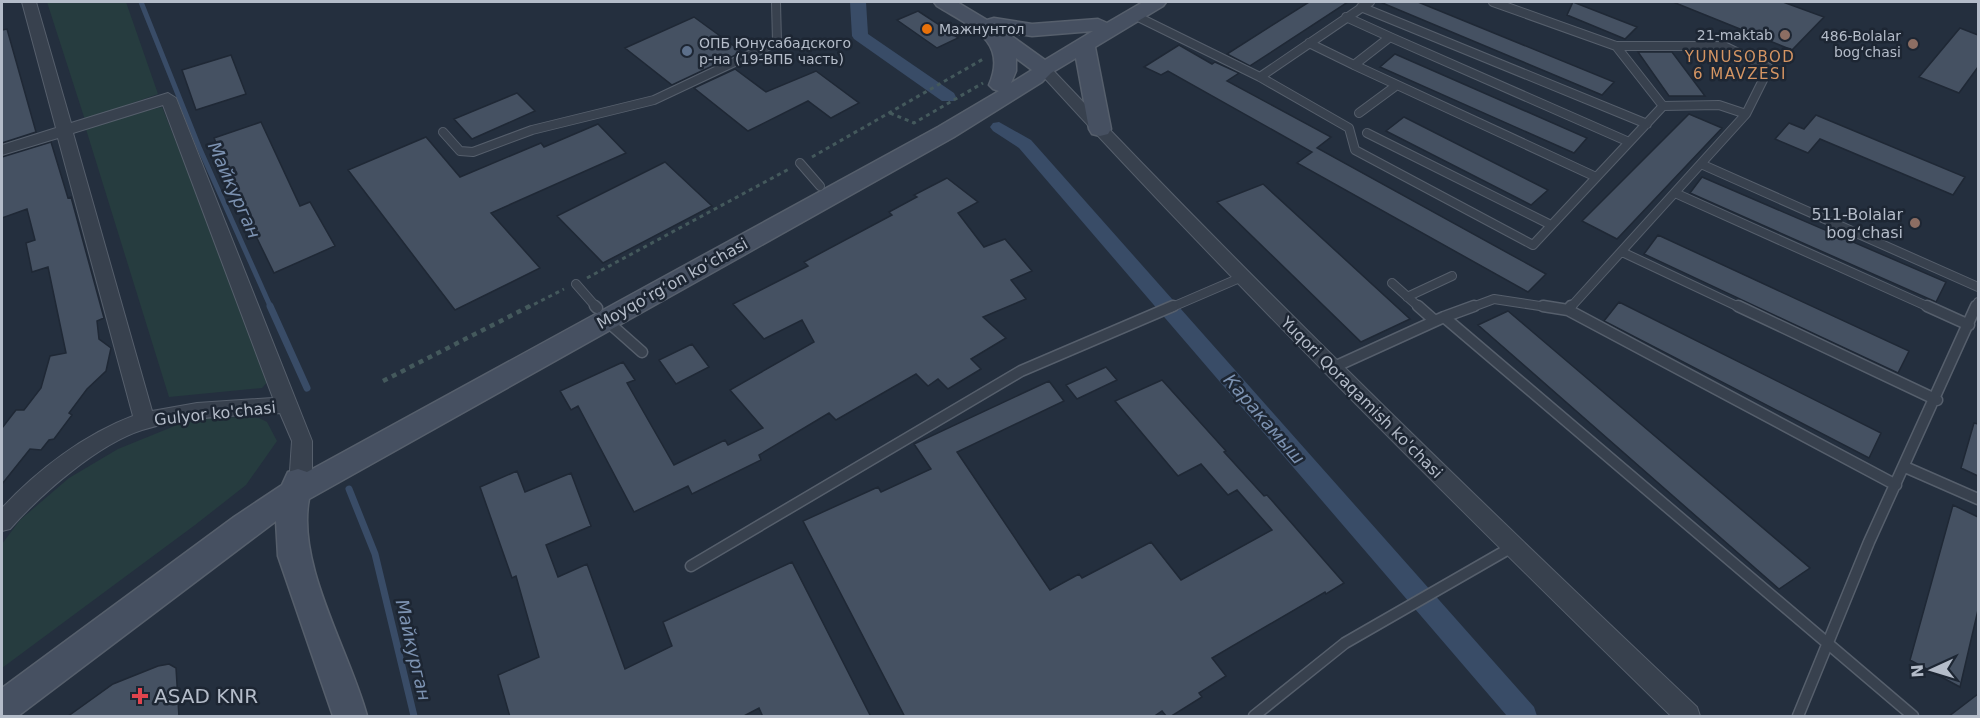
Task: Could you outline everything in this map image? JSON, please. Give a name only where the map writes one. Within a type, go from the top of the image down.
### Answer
[{"type":"street","name":"Gulyor ko'chasi","points":[[29,2],[145,421],[226,409],[286,405],[302,441],[298,481],[291,515],[294,556],[350,717]]},
{"type":"street","name":"Yuqori Qoraqamish ko'chasi","points":[[944,2],[990,26]]},
{"type":"street","name":"Yuqori Qoraqamish ko'chasi","points":[[959,2],[1041,62],[1100,129],[1242,277],[1512,547],[1688,717]]},
{"type":"street","points":[[1041,62],[1084,44],[1156,2]]},
{"type":"street","points":[[990,26],[1032,30],[1098,25],[1132,14]]},
{"type":"street","points":[[1041,62],[1098,25]]},
{"type":"street","points":[[990,26],[1007,58],[1008,68],[995,88]]},
{"type":"street","points":[[1084,44],[1100,129]]},
{"type":"street","name":"Moyqoʻrgʻon koʻchasi","points":[[298,481],[941,128],[995,88],[1035,78],[1041,62]]},
{"type":"street","points":[[2,150],[168,98],[286,405]]},
{"type":"street","name":"Moyqoʻrgʻon koʻchasi","points":[[601,314],[820,186],[941,128]]},
{"type":"street","points":[[2,522],[30,494],[72,461],[145,421]]},
{"type":"street","points":[[2,689],[235,516],[298,481]]},
{"type":"street","points":[[2,708],[235,533],[298,481]]},
{"type":"lane","points":[[442,132],[460,151],[473,152],[532,130],[654,100],[777,42],[776,2]]},
{"type":"lane","points":[[1260,77],[1370,2]]},
{"type":"lane","points":[[1493,2],[1616,46],[1724,46],[1769,68],[1746,114],[1568,310]]},
{"type":"lane","points":[[1361,7],[1647,124]]},
{"type":"lane","points":[[1132,14],[1260,77],[1350,128],[1355,150],[1533,245],[1663,106],[1719,105],[1746,114]]},
{"type":"lane","points":[[1346,17],[1629,142]]},
{"type":"lane","points":[[1354,65],[1390,37]]},
{"type":"lane","points":[[1309,43],[1596,177]]},
{"type":"lane","points":[[1616,46],[1663,106]]},
{"type":"lane","points":[[1359,113],[1397,85]]},
{"type":"lane","points":[[1367,133],[1551,225]]},
{"type":"lane","points":[[800,163],[820,186]]},
{"type":"lane","points":[[1701,164],[1978,287]]},
{"type":"lane","points":[[1675,193],[1969,326]]},
{"type":"lane","points":[[1622,252],[1937,400]]},
{"type":"lane","points":[[1407,297],[1452,276]]},
{"type":"lane","points":[[691,566],[1022,371],[1242,277]]},
{"type":"lane","points":[[1392,283],[1407,297],[1439,319],[1827,641],[1913,717]]},
{"type":"lane","points":[[576,284],[601,314],[642,352]]},
{"type":"lane","points":[[1332,368],[1439,319],[1494,299],[1568,310],[1896,485]]},
{"type":"lane","points":[[1798,717],[1827,641],[1896,485],[1937,400],[1978,302]]},
{"type":"lane","points":[[1905,467],[1978,499]]},
{"type":"lane","points":[[1254,717],[1345,643],[1512,547]]},
{"type":"path","points":[[383,381],[576,284],[800,163],[988,56]]},
{"type":"path","points":[[890,113],[914,123],[995,88]]},
{"type":"green space","points":[[47,2],[126,2],[158,94],[85,120]]},
{"type":"green space","points":[[162,107],[271,378],[262,388],[169,397],[85,126]]},
{"type":"green space","points":[[259,418],[267,422],[277,441],[246,485],[2,668],[2,544],[20,520],[69,478],[118,449],[177,425],[201,419]]},
{"type":"building","points":[[1309,2],[1348,2],[1250,66],[1227,54]]},
{"type":"building","points":[[1380,2],[1418,2],[1614,82],[1602,95]]},
{"type":"building","points":[[1573,2],[1637,27],[1625,39],[1567,15]]},
{"type":"building","points":[[1673,2],[1783,2],[1824,17],[1792,50]]},
{"type":"building","points":[[918,11],[958,38],[937,48],[897,20]]},
{"type":"building","points":[[694,17],[742,52],[672,85],[625,48]]},
{"type":"building","points":[[1960,28],[1978,35],[1978,67],[1959,93],[1919,77]]},
{"type":"building","points":[[7,29],[36,132],[2,143],[2,30]]},
{"type":"building","points":[[1179,45],[1212,64],[1215,62],[1239,73],[1227,81],[1331,137],[1317,148],[1546,274],[1528,292],[1297,163],[1312,152],[1168,71],[1161,75],[1144,67]]},
{"type":"building","points":[[1638,52],[1672,52],[1705,96],[1669,96]]},
{"type":"building","points":[[1395,54],[1587,138],[1574,153],[1380,67]]},
{"type":"building","points":[[231,55],[246,94],[196,110],[182,70]]},
{"type":"building","points":[[735,69],[766,92],[816,71],[859,103],[831,118],[808,101],[748,131],[694,88]]},
{"type":"building","points":[[517,93],[535,111],[472,139],[454,119]]},
{"type":"building","points":[[1689,114],[1722,128],[1617,239],[1582,221]]},
{"type":"building","points":[[1816,115],[1965,177],[1953,195],[1820,139],[1808,153],[1775,139],[1789,123],[1804,129]]},
{"type":"building","points":[[1404,117],[1548,190],[1531,205],[1386,131]]},
{"type":"building","points":[[261,122],[300,206],[310,202],[335,246],[274,273],[251,226],[214,138]]},
{"type":"building","points":[[598,124],[626,153],[491,213],[540,268],[455,310],[348,170],[426,137],[460,177],[541,143],[544,147]]},
{"type":"building","points":[[51,142],[68,198],[71,197],[104,318],[97,321],[99,339],[111,348],[106,371],[87,389],[69,413],[72,415],[54,439],[49,440],[41,450],[30,449],[2,484],[2,428],[16,410],[24,410],[41,388],[50,356],[66,353],[48,267],[32,272],[26,243],[35,240],[27,209],[2,218],[2,157]]},
{"type":"building","points":[[665,162],[712,206],[603,263],[557,216]]},
{"type":"building","points":[[1702,177],[1946,282],[1936,302],[1690,193]]},
{"type":"building","points":[[947,178],[978,202],[958,213],[984,247],[1005,239],[1032,271],[1011,280],[1026,299],[983,317],[1006,338],[971,359],[981,369],[948,389],[938,379],[928,386],[916,374],[836,420],[829,413],[759,455],[761,460],[692,494],[688,486],[634,512],[578,406],[571,410],[560,391],[623,362],[635,380],[627,383],[674,465],[725,440],[728,445],[763,428],[730,390],[814,342],[802,320],[764,339],[733,304],[808,266],[804,262],[892,215],[889,212],[917,197],[914,195]]},
{"type":"building","points":[[1263,184],[1410,319],[1361,342],[1217,202]]},
{"type":"building","points":[[1658,235],[1909,351],[1898,373],[1644,254]]},
{"type":"building","points":[[1619,302],[1881,433],[1869,458],[1604,321]]},
{"type":"building","points":[[1508,311],[1810,568],[1779,589],[1478,325]]},
{"type":"building","points":[[692,344],[709,367],[676,384],[659,360]]},
{"type":"building","points":[[1106,367],[1117,380],[1077,399],[1066,385]]},
{"type":"building","points":[[1162,380],[1226,451],[1224,452],[1264,496],[1267,495],[1344,583],[1212,658],[1226,676],[1199,693],[1202,697],[1170,717],[1162,711],[1153,717],[905,717],[803,521],[878,487],[881,492],[931,469],[914,444],[1049,381],[1064,401],[957,452],[1050,590],[1079,574],[1082,578],[1151,542],[1181,580],[1272,530],[1237,490],[1228,495],[1201,464],[1178,476],[1115,401]]},
{"type":"building","points":[[1974,423],[1978,424],[1978,476],[1961,468]]},
{"type":"building","points":[[517,471],[525,492],[571,473],[591,526],[546,545],[558,577],[587,564],[625,669],[672,646],[663,622],[792,562],[871,717],[763,717],[759,708],[742,717],[510,717],[498,675],[539,657],[516,576],[512,578],[480,487]]},
{"type":"building","points":[[1953,505],[1978,517],[1978,610],[1960,687],[1910,660]]},
{"type":"building","name":"ASAD KNR","points":[[169,664],[176,668],[179,717],[67,717],[113,684],[158,666]]},
{"type":"building","points":[[1978,694],[1978,717],[1948,717]]},
{"type":"waterway","name":"Майкурган","points":[[141,2],[199,147],[271,308]]},
{"type":"waterway","name":"Каракамыш","points":[[858,2],[860,36],[948,97]]},
{"type":"waterway","name":"Каракамыш","points":[[999,127],[1025,144],[1524,716]]},
{"type":"waterway","name":"Майкурган","points":[[270,306],[307,388]]},
{"type":"waterway","name":"Майкурган","points":[[349,489],[375,554],[414,716]]},
{"type":"place","name":"Мажнунтол","points":[[927,29]]},
{"type":"place","name":"21-maktab","points":[[1785,35]]},
{"type":"place","name":"486-Bolalar bogʻchasi","points":[[1913,44]]},
{"type":"place","name":"ОПБ Юнусабадского р-на (19-ВПБ часть)","points":[[687,51]]},
{"type":"place","name":"511-Bolalar bogʻchasi","points":[[1915,223]]},
{"type":"place","name":"ASAD KNR","points":[[140,696]]},
{"type":"district","name":"YUNUSOBOD 6 MAVZESI","points":[[1740,66]]}]
